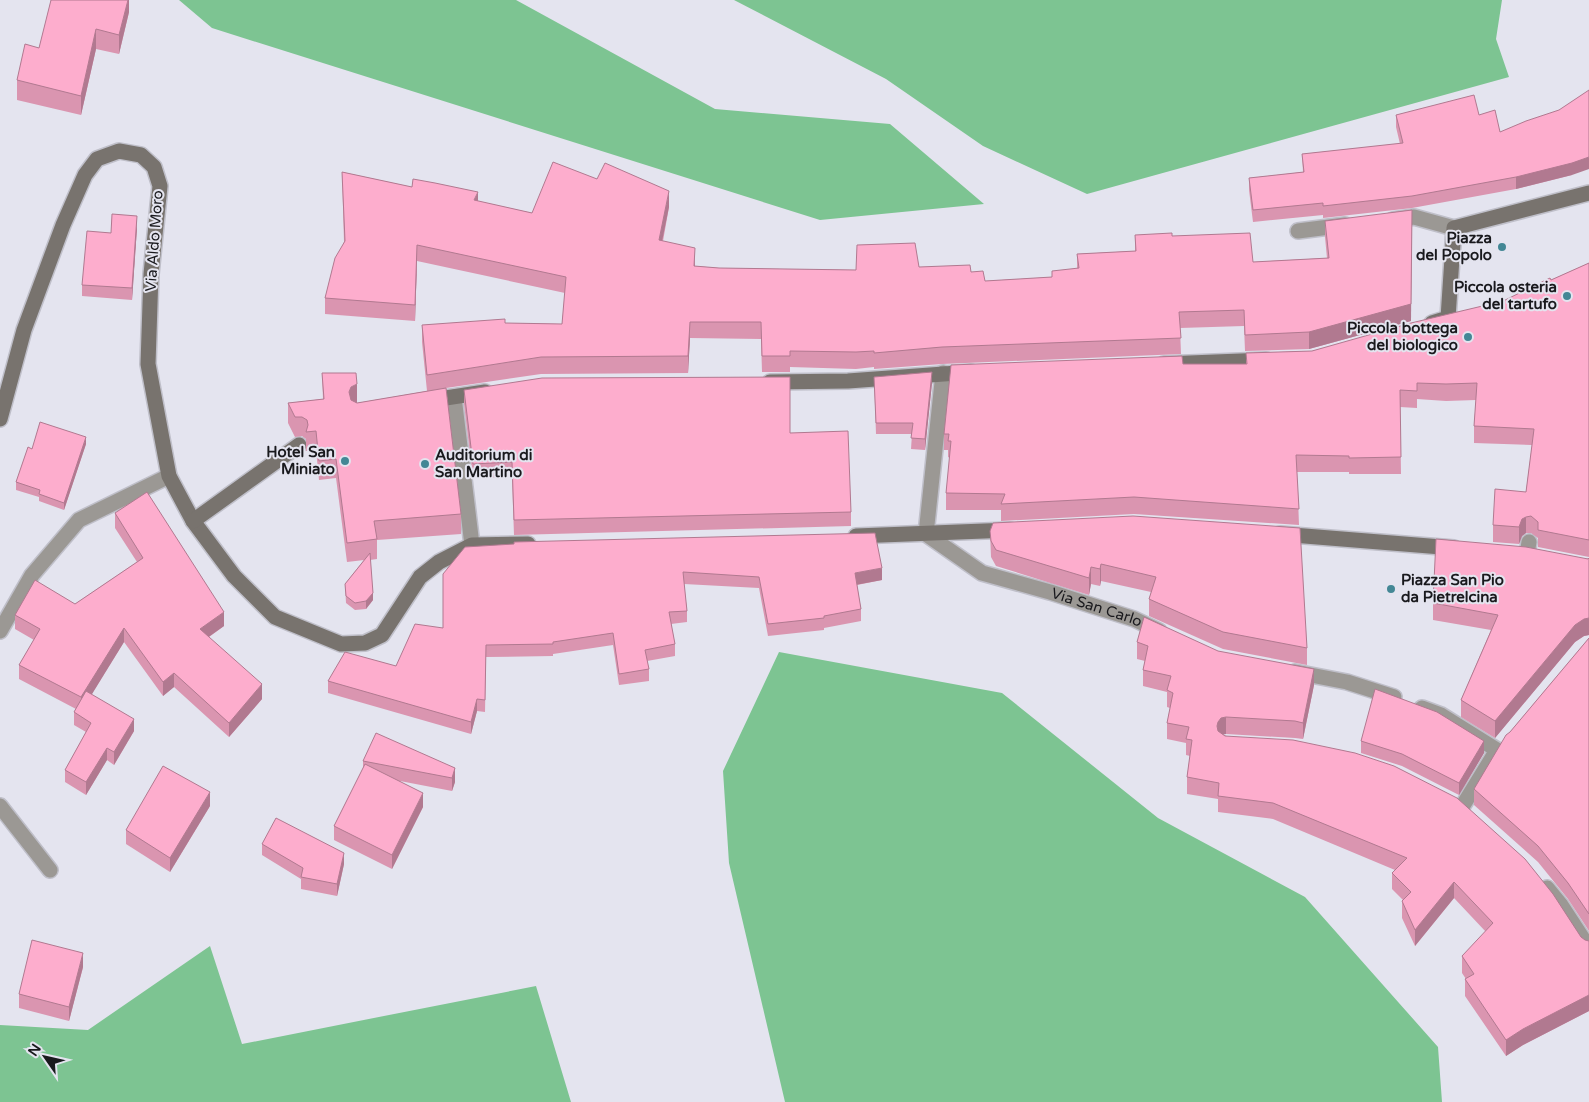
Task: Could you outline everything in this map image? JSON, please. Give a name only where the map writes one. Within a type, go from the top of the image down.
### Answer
[{"type":"main road","name":"Via Aldo Moro","points":[[0,419],[24,330],[62,225],[85,175],[97,159],[119,151],[141,154],[154,167],[160,186],[151,274],[148,364],[169,476],[193,520],[234,576],[275,617],[341,644],[365,643],[382,635],[420,577],[439,562],[472,546]]},
{"type":"main road","points":[[1416,328],[1448,318],[1454,228],[1589,193]]},
{"type":"main road","points":[[1150,365],[1282,359]]},
{"type":"main road","points":[[759,382],[848,381],[943,373],[983,372]]},
{"type":"main road","points":[[416,403],[503,389]]},
{"type":"main road","points":[[193,520],[300,445]]},
{"type":"main road","points":[[837,536],[1024,529]]},
{"type":"main road","points":[[1268,533],[1471,549]]},
{"type":"main road","points":[[472,546],[541,544]]},
{"type":"main road","points":[[1508,552],[1528,548],[1545,557]]},
{"type":"street","points":[[1375,222],[1414,217],[1454,228]]},
{"type":"street","points":[[1298,231],[1356,224]]},
{"type":"street","points":[[926,534],[943,373]]},
{"type":"street","points":[[454,397],[472,546]]},
{"type":"street","points":[[0,631],[32,575],[79,520],[169,476]]},
{"type":"street","name":"Via San Carlo","points":[[926,534],[982,573],[1050,592],[1134,619],[1168,635]]},
{"type":"street","points":[[1279,669],[1365,687],[1441,715],[1497,750],[1462,807]]},
{"type":"street","points":[[1446,798],[1462,807],[1476,819]]},
{"type":"street","points":[[0,806],[50,870]]},
{"type":"street","points":[[1538,876],[1561,905],[1589,948]]},
{"type":"green space","points":[[179,0],[516,0],[715,109],[890,124],[984,204],[820,220],[212,28]]},
{"type":"green space","points":[[734,0],[1502,0],[1496,39],[1509,77],[1087,194],[983,146],[886,79]]},
{"type":"green space","points":[[779,652],[1002,693],[1158,818],[1305,897],[1438,1047],[1442,1102],[785,1102],[729,863],[723,771]]},
{"type":"green space","points":[[210,946],[242,1044],[536,986],[571,1102],[0,1102],[0,1025],[88,1030]]},
{"type":"building","points":[[51,0],[128,0],[119,35],[96,29],[81,96],[17,80],[25,44],[39,48]]},
{"type":"building","points":[[1589,90],[1589,157],[1516,177],[1412,196],[1323,206],[1323,203],[1253,210],[1249,178],[1304,172],[1302,154],[1403,143],[1396,115],[1474,95],[1479,115],[1495,110],[1500,132],[1559,110]]},
{"type":"building","points":[[553,162],[597,179],[605,163],[669,191],[659,240],[695,248],[694,266],[719,268],[856,270],[857,245],[915,243],[919,267],[970,265],[971,272],[983,271],[985,281],[1052,277],[1052,271],[1079,268],[1077,254],[1136,251],[1135,235],[1172,233],[1172,236],[1250,233],[1253,262],[1329,258],[1325,221],[1412,210],[1411,304],[1309,332],[1245,335],[1244,310],[1179,312],[1181,338],[942,347],[874,353],[874,351],[790,351],[790,356],[762,356],[761,322],[690,322],[688,356],[541,357],[427,375],[422,325],[505,319],[505,323],[562,324],[566,277],[417,245],[415,305],[325,298],[335,258],[345,241],[342,172],[412,187],[413,179],[478,192],[474,200],[532,213]]},
{"type":"building","points":[[112,214],[137,216],[132,288],[82,285],[87,231],[111,233]]},
{"type":"building","points":[[1589,263],[1589,540],[1538,530],[1538,522],[1531,516],[1522,519],[1519,527],[1493,525],[1495,489],[1526,492],[1534,429],[1474,426],[1477,383],[1417,383],[1417,391],[1400,390],[1401,457],[1349,458],[1349,456],[1296,455],[1299,509],[1134,497],[1001,504],[1005,494],[946,493],[951,441],[948,441],[949,434],[944,434],[951,365],[1182,356],[1183,364],[1247,364],[1246,353],[1312,351],[1411,323],[1495,303],[1495,305],[1550,278],[1551,280]]},
{"type":"building","points":[[932,372],[925,439],[911,438],[913,423],[876,423],[874,377]]},
{"type":"building","points":[[322,373],[356,373],[357,384],[351,387],[349,392],[351,400],[357,403],[446,388],[461,514],[374,521],[377,539],[347,543],[336,459],[319,461],[316,431],[306,432],[307,420],[302,417],[295,417],[288,403],[324,399]]},
{"type":"building","points":[[790,377],[790,433],[848,431],[851,512],[514,520],[512,462],[473,464],[464,390],[542,378]]},
{"type":"building","points":[[40,422],[86,437],[64,503],[39,494],[40,490],[16,482],[28,447],[32,449]]},
{"type":"building","points":[[147,492],[224,612],[200,629],[262,684],[229,723],[174,673],[163,682],[124,628],[81,697],[19,665],[40,629],[15,615],[35,580],[75,604],[143,558],[115,513]]},
{"type":"building","points":[[1133,516],[1300,528],[1307,648],[1223,632],[1149,599],[1156,577],[1101,564],[1100,569],[1091,567],[1089,578],[996,550],[991,541],[990,531],[993,523]]},
{"type":"building","points":[[875,533],[882,568],[855,573],[861,609],[824,616],[824,618],[768,624],[759,577],[683,572],[687,611],[669,612],[675,644],[645,650],[649,669],[619,674],[613,633],[553,642],[553,644],[486,645],[485,700],[477,699],[471,722],[328,681],[345,652],[396,666],[415,624],[443,628],[443,574],[465,547],[514,544],[514,542]]},
{"type":"building","points":[[1436,539],[1526,547],[1589,558],[1589,618],[1575,625],[1495,721],[1461,700],[1498,615],[1433,603]]},
{"type":"building","points":[[370,553],[373,593],[366,601],[355,603],[346,596],[345,584]]},
{"type":"building","points":[[1144,617],[1218,651],[1314,669],[1303,723],[1226,717],[1221,718],[1218,722],[1218,731],[1225,736],[1293,740],[1355,753],[1394,766],[1457,798],[1525,859],[1553,894],[1581,937],[1589,941],[1589,995],[1523,1029],[1506,1040],[1465,979],[1474,974],[1462,956],[1493,923],[1454,882],[1415,930],[1402,901],[1411,892],[1392,873],[1407,858],[1273,803],[1218,796],[1219,783],[1187,777],[1192,740],[1186,739],[1189,727],[1167,723],[1173,693],[1167,690],[1171,676],[1143,670],[1148,646],[1137,642]]},
{"type":"building","points":[[1589,638],[1589,914],[1568,883],[1538,846],[1474,789],[1506,735]]},
{"type":"building","points":[[1375,689],[1437,712],[1484,741],[1459,783],[1402,754],[1361,741]]},
{"type":"building","points":[[86,691],[134,719],[114,752],[107,748],[86,782],[65,770],[91,723],[74,712]]},
{"type":"building","points":[[376,733],[455,768],[452,778],[363,761]]},
{"type":"building","points":[[365,764],[423,793],[392,855],[334,826]]},
{"type":"building","points":[[163,766],[210,792],[170,858],[126,830]]},
{"type":"building","points":[[276,818],[344,853],[337,884],[301,877],[303,868],[262,844]]},
{"type":"building","points":[[32,940],[83,953],[69,1007],[19,994]]},
{"type":"place","name":"Piazza del Popolo","points":[[1502,247]]},
{"type":"place","name":"Piccola osteria del tartufo","points":[[1567,296]]},
{"type":"place","name":"Piccola bottega del biologico","points":[[1468,337]]},
{"type":"place","name":"Hotel San Miniato","points":[[345,461]]},
{"type":"place","name":"Auditorium di San Martino","points":[[425,464]]},
{"type":"place","name":"Piazza San Pio da Pietrelcina","points":[[1391,589]]}]
